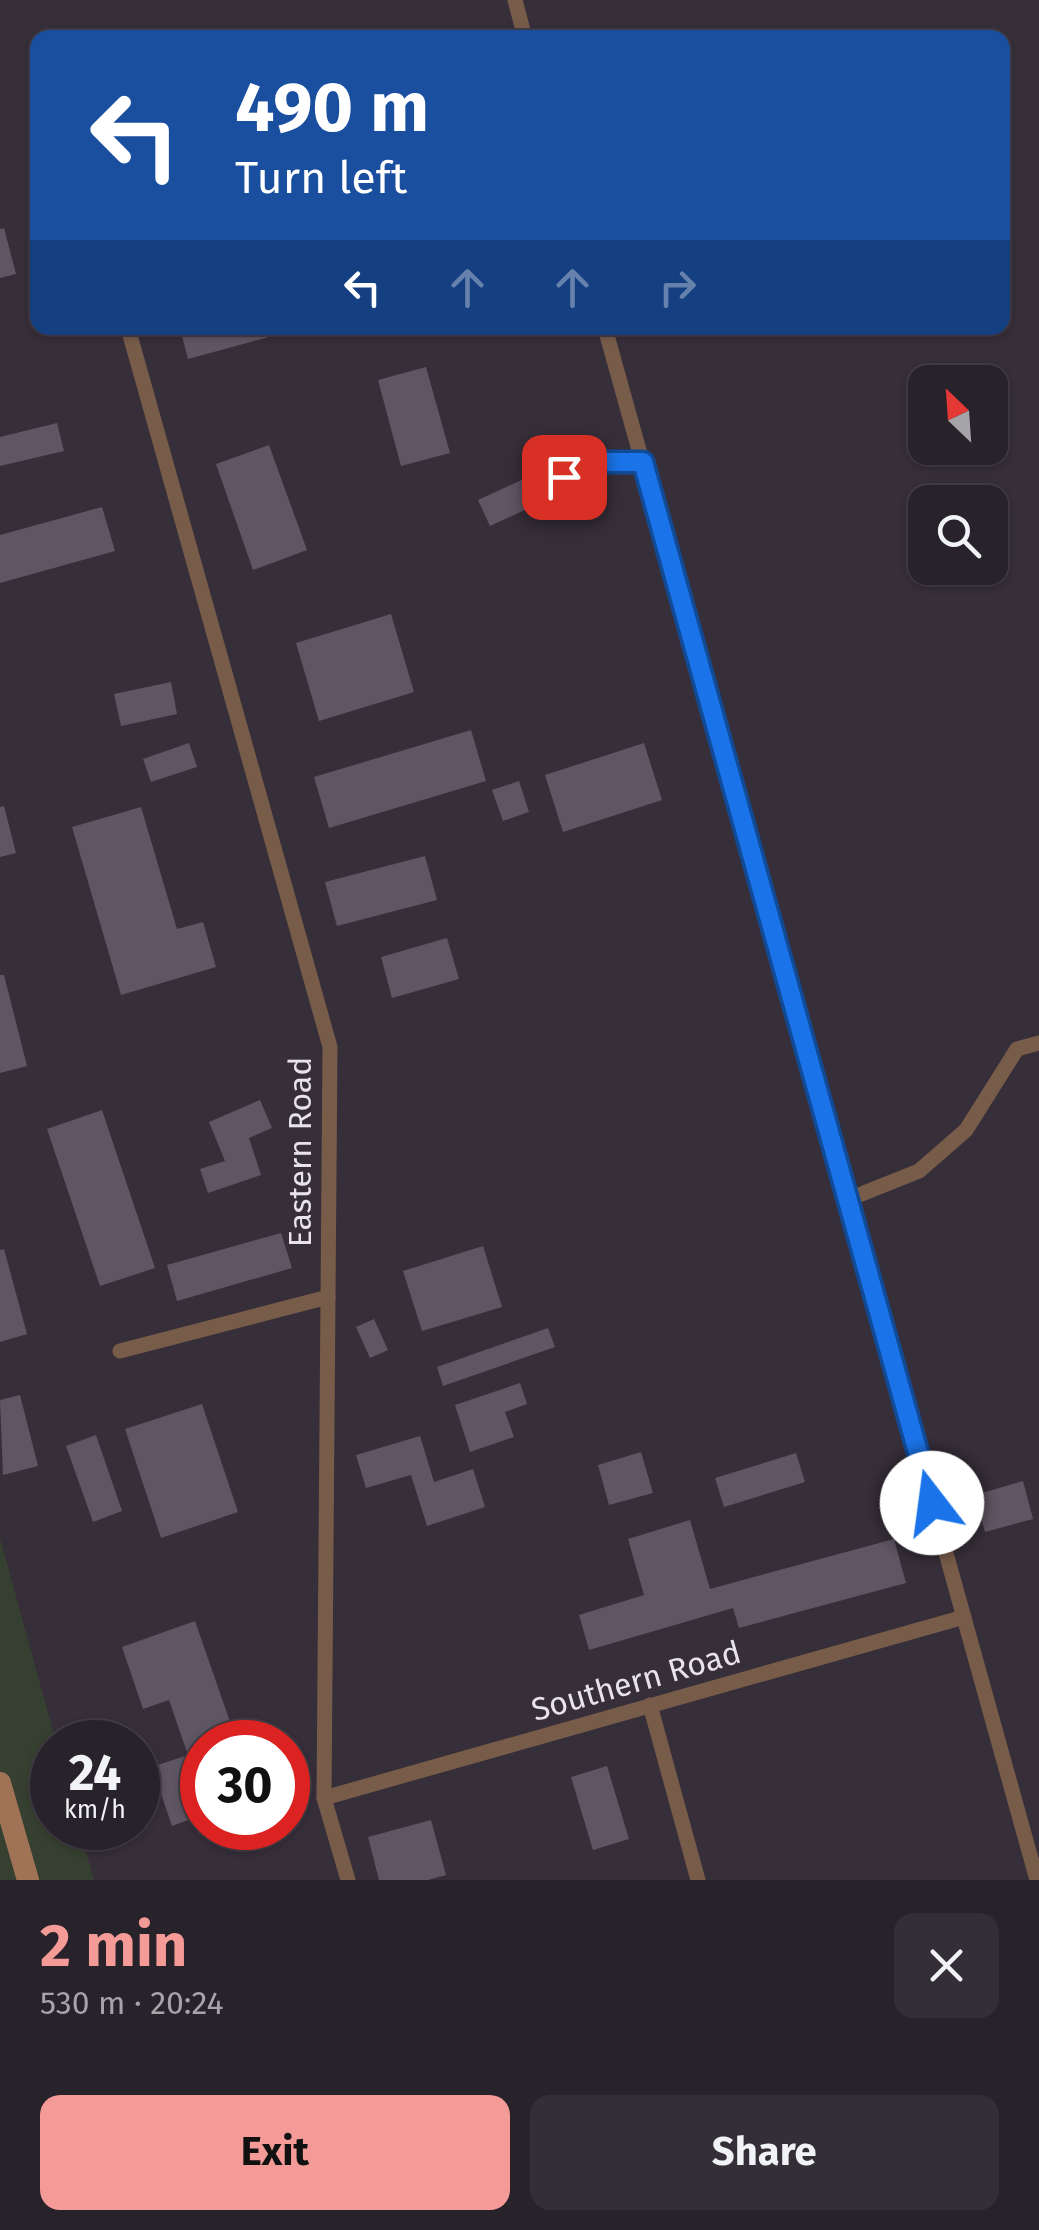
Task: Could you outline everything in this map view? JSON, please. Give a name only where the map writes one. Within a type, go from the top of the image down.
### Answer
[{"type":"main road","points":[[0,1783],[28,1880]]},
{"type":"street","points":[[515,0],[524,30]]},
{"type":"street","name":"Eastern Road","points":[[130,335],[330,1047],[324,1798],[348,1880]]},
{"type":"street","points":[[608,335],[1037,1880]]},
{"type":"street","points":[[849,1198],[919,1171],[966,1130],[1017,1050],[1039,1043]]},
{"type":"street","points":[[120,1351],[328,1297]]},
{"type":"street","name":"Southern Road","points":[[324,1798],[964,1618]]},
{"type":"street","points":[[650,1705],[698,1880]]},
{"type":"lane","points":[[564,477],[597,462],[643,462]]},
{"type":"green space","points":[[0,1538],[50,1720],[30,1720],[30,1850],[85,1850],[94,1880],[0,1880]]},
{"type":"building","points":[[4,228],[16,274],[0,278],[0,229]]},
{"type":"building","points":[[182,335],[276,335],[188,359]]},
{"type":"building","points":[[426,367],[450,453],[401,466],[378,380]]},
{"type":"building","points":[[57,423],[64,451],[0,466],[0,437]]},
{"type":"building","points":[[269,445],[307,550],[253,570],[216,464]]},
{"type":"building","points":[[528,477],[540,503],[490,526],[478,500]]},
{"type":"building","points":[[102,507],[115,551],[0,583],[0,535]]},
{"type":"building","points":[[391,614],[414,692],[319,721],[296,643]]},
{"type":"building","points":[[171,682],[177,714],[121,726],[114,694]]},
{"type":"building","points":[[471,730],[486,781],[329,828],[314,777]]},
{"type":"building","points":[[189,743],[197,767],[151,782],[143,759]]},
{"type":"building","points":[[644,743],[662,800],[563,832],[545,775]]},
{"type":"building","points":[[519,781],[529,812],[503,821],[492,790]]},
{"type":"building","points":[[4,806],[16,853],[0,857],[0,807]]},
{"type":"building","points":[[141,807],[177,929],[203,922],[216,967],[121,995],[72,827]]},
{"type":"building","points":[[425,856],[437,900],[337,926],[325,882]]},
{"type":"building","points":[[447,938],[459,979],[392,998],[381,957]]},
{"type":"building","points":[[0,975],[4,975],[27,1066],[0,1073]]},
{"type":"building","points":[[260,1100],[272,1128],[249,1138],[261,1175],[208,1193],[200,1169],[225,1161],[209,1122]]},
{"type":"building","points":[[102,1110],[155,1268],[100,1286],[47,1129]]},
{"type":"building","points":[[281,1233],[292,1268],[177,1301],[167,1265]]},
{"type":"building","points":[[483,1246],[502,1307],[422,1331],[403,1271]]},
{"type":"building","points":[[4,1249],[27,1334],[0,1342],[0,1250]]},
{"type":"building","points":[[374,1319],[388,1350],[370,1358],[356,1327]]},
{"type":"building","points":[[548,1328],[555,1347],[443,1386],[437,1367]]},
{"type":"building","points":[[520,1383],[527,1404],[505,1412],[514,1437],[470,1452],[455,1405]]},
{"type":"building","points":[[20,1395],[38,1466],[3,1475],[0,1400]]},
{"type":"building","points":[[202,1404],[238,1512],[161,1538],[125,1429]]},
{"type":"building","points":[[96,1435],[122,1511],[93,1522],[66,1446]]},
{"type":"building","points":[[420,1436],[434,1482],[473,1469],[485,1507],[427,1526],[411,1475],[366,1488],[356,1455]]},
{"type":"building","points":[[641,1452],[653,1493],[609,1505],[598,1465]]},
{"type":"building","points":[[796,1453],[805,1482],[724,1507],[715,1478]]},
{"type":"building","points":[[1023,1481],[1033,1519],[985,1532],[975,1495]]},
{"type":"building","points":[[690,1520],[710,1589],[894,1539],[906,1583],[739,1628],[733,1608],[589,1650],[579,1615],[644,1595],[628,1539]]},
{"type":"building","points":[[195,1621],[229,1720],[180,1720],[180,1732],[169,1700],[143,1709],[122,1647]]},
{"type":"building","points":[[180,1758],[180,1823],[172,1826],[160,1791],[160,1764]]},
{"type":"building","points":[[607,1766],[629,1839],[593,1850],[571,1777]]},
{"type":"building","points":[[431,1820],[446,1875],[428,1880],[379,1880],[368,1837]]},
{"type":"route","points":[[564,477],[597,462],[643,462],[932,1503]]}]
